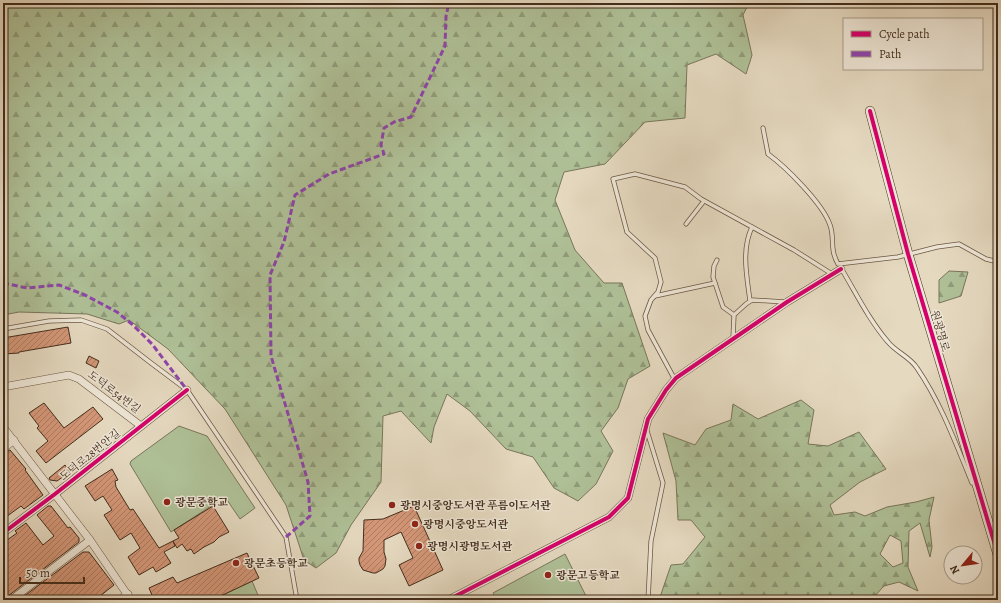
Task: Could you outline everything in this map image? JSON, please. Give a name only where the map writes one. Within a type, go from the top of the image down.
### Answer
[{"type":"street","name":"원광명로","points":[[870,111],[908,254],[998,555]]},
{"type":"street","points":[[448,600],[609,517],[628,498],[648,419],[666,390],[675,380],[787,302],[832,274],[839,266]]},
{"type":"street","name":"도덕로54번길","points":[[3,387],[69,376],[79,379],[141,426]]},
{"type":"street","name":"도덕로28번안길","points":[[3,533],[187,390]]},
{"type":"street","name":"도덕로28번안길","points":[[3,427],[90,540],[129,597]]},
{"type":"street","points":[[3,449],[14,440]]},
{"type":"street","points":[[12,600],[90,540]]},
{"type":"street","points":[[119,600],[129,597]]},
{"type":"lane","points":[[763,128],[768,154],[784,167],[825,214],[831,226],[832,252],[876,328],[891,347],[916,366],[927,383],[956,444],[988,523]]},
{"type":"lane","points":[[675,380],[648,330],[645,316],[651,300],[658,292],[661,282],[655,258],[627,232],[613,179],[635,174],[685,187],[704,201],[794,250],[832,274]]},
{"type":"lane","points":[[686,224],[704,201]]},
{"type":"lane","points":[[750,301],[746,267],[747,238],[752,227]]},
{"type":"lane","points":[[839,266],[908,254],[937,246],[959,244],[986,259],[998,262]]},
{"type":"lane","points":[[718,260],[714,266],[713,277],[724,307],[734,315]]},
{"type":"lane","points":[[655,296],[715,282]]},
{"type":"lane","points":[[733,339],[734,315],[750,301],[787,302]]},
{"type":"lane","points":[[3,329],[49,321],[81,320],[107,329],[187,390],[286,537],[297,600]]},
{"type":"lane","points":[[646,427],[663,483],[651,541],[648,600]]},
{"type":"green space","points":[[3,3],[749,3],[743,15],[752,55],[746,74],[716,54],[687,65],[685,118],[645,122],[605,164],[564,172],[555,200],[575,250],[604,283],[622,283],[650,366],[628,379],[618,408],[601,431],[613,451],[596,484],[578,501],[554,488],[533,457],[506,449],[470,411],[447,394],[434,427],[431,443],[401,411],[383,416],[381,482],[351,525],[336,553],[316,568],[304,560],[286,505],[225,409],[168,349],[129,320],[119,324],[87,314],[19,312],[3,315]]},
{"type":"green space","points":[[949,271],[968,272],[961,296],[939,303],[939,280]]},
{"type":"green space","points":[[801,400],[814,410],[808,444],[828,446],[859,432],[886,469],[860,482],[830,505],[834,515],[855,512],[865,516],[887,507],[934,497],[929,520],[932,547],[930,557],[920,523],[909,531],[908,567],[918,591],[899,582],[884,586],[871,600],[659,600],[671,565],[683,564],[705,537],[691,520],[678,520],[676,481],[663,433],[695,445],[706,429],[731,420],[733,404],[758,419]],"holes":[[[890,535],[901,541],[903,563],[893,567],[880,554]]]},
{"type":"green space","points":[[179,426],[207,436],[255,508],[240,519],[225,497],[171,532],[130,464],[131,461]]},
{"type":"green space","name":"광문고등학교","points":[[565,554],[588,600],[497,600],[493,593]]},
{"type":"green space","points":[[252,581],[260,600],[212,600]]},
{"type":"building","points":[[68,327],[71,343],[19,353],[3,354],[3,338]]},
{"type":"building","points":[[89,356],[99,361],[96,368],[86,363]]},
{"type":"building","points":[[44,403],[64,428],[93,407],[103,419],[46,463],[36,451],[48,441],[37,428],[39,426],[29,413]]},
{"type":"building","points":[[10,450],[26,469],[25,470],[43,495],[24,509],[21,506],[6,517],[3,513],[3,454]]},
{"type":"building","points":[[65,465],[70,472],[57,481],[50,480],[49,478]]},
{"type":"building","points":[[112,469],[118,480],[115,481],[116,487],[130,510],[133,509],[159,548],[173,541],[175,546],[164,552],[171,563],[156,572],[153,567],[139,575],[128,557],[140,548],[131,533],[120,540],[104,515],[112,510],[103,496],[95,501],[85,486]]},
{"type":"building","points":[[48,506],[51,506],[68,528],[70,527],[79,538],[79,542],[8,596],[6,600],[3,600],[3,543],[17,533],[15,531],[26,523],[43,545],[54,536],[37,515]]},
{"type":"building","points":[[213,506],[229,532],[194,554],[191,549],[187,551],[182,544],[177,548],[173,541],[179,538],[174,530]]},
{"type":"building","name":"광명시광명도서관","points":[[414,506],[443,570],[409,586],[399,565],[413,558],[401,532],[384,540],[384,552],[386,559],[383,569],[376,573],[363,570],[360,565],[359,558],[363,551],[364,520],[383,519]]},
{"type":"building","points":[[83,552],[89,552],[114,585],[100,596],[104,600],[61,600],[58,596],[53,600],[25,600],[23,597]]},
{"type":"building","points":[[247,553],[259,578],[212,600],[154,600],[149,588],[173,577],[177,583]]},
{"type":"marked path","points":[[286,537],[310,516],[308,482],[271,356],[270,275],[284,242],[295,195],[329,174],[384,154],[381,145],[384,128],[394,122],[411,117],[445,46],[446,16],[449,3]]},
{"type":"marked path","points":[[3,283],[27,288],[59,285],[85,295],[117,312],[133,325],[152,344],[187,390]]},
{"type":"cycle path","points":[[870,111],[908,254],[998,555]]},
{"type":"cycle path","points":[[448,600],[609,517],[628,498],[648,419],[666,390],[676,378],[787,302],[841,269]]},
{"type":"cycle path","points":[[3,533],[187,390]]},
{"type":"place","name":"광문중학교","points":[[167,502]]},
{"type":"place","name":"광명시중앙도서관 푸름이도서관","points":[[392,505]]},
{"type":"place","name":"광명시중앙도서관","points":[[415,524]]},
{"type":"place","name":"광명시광명도서관","points":[[419,546]]},
{"type":"place","name":"광문초등학교","points":[[236,563]]},
{"type":"place","name":"광문고등학교","points":[[548,575]]}]
